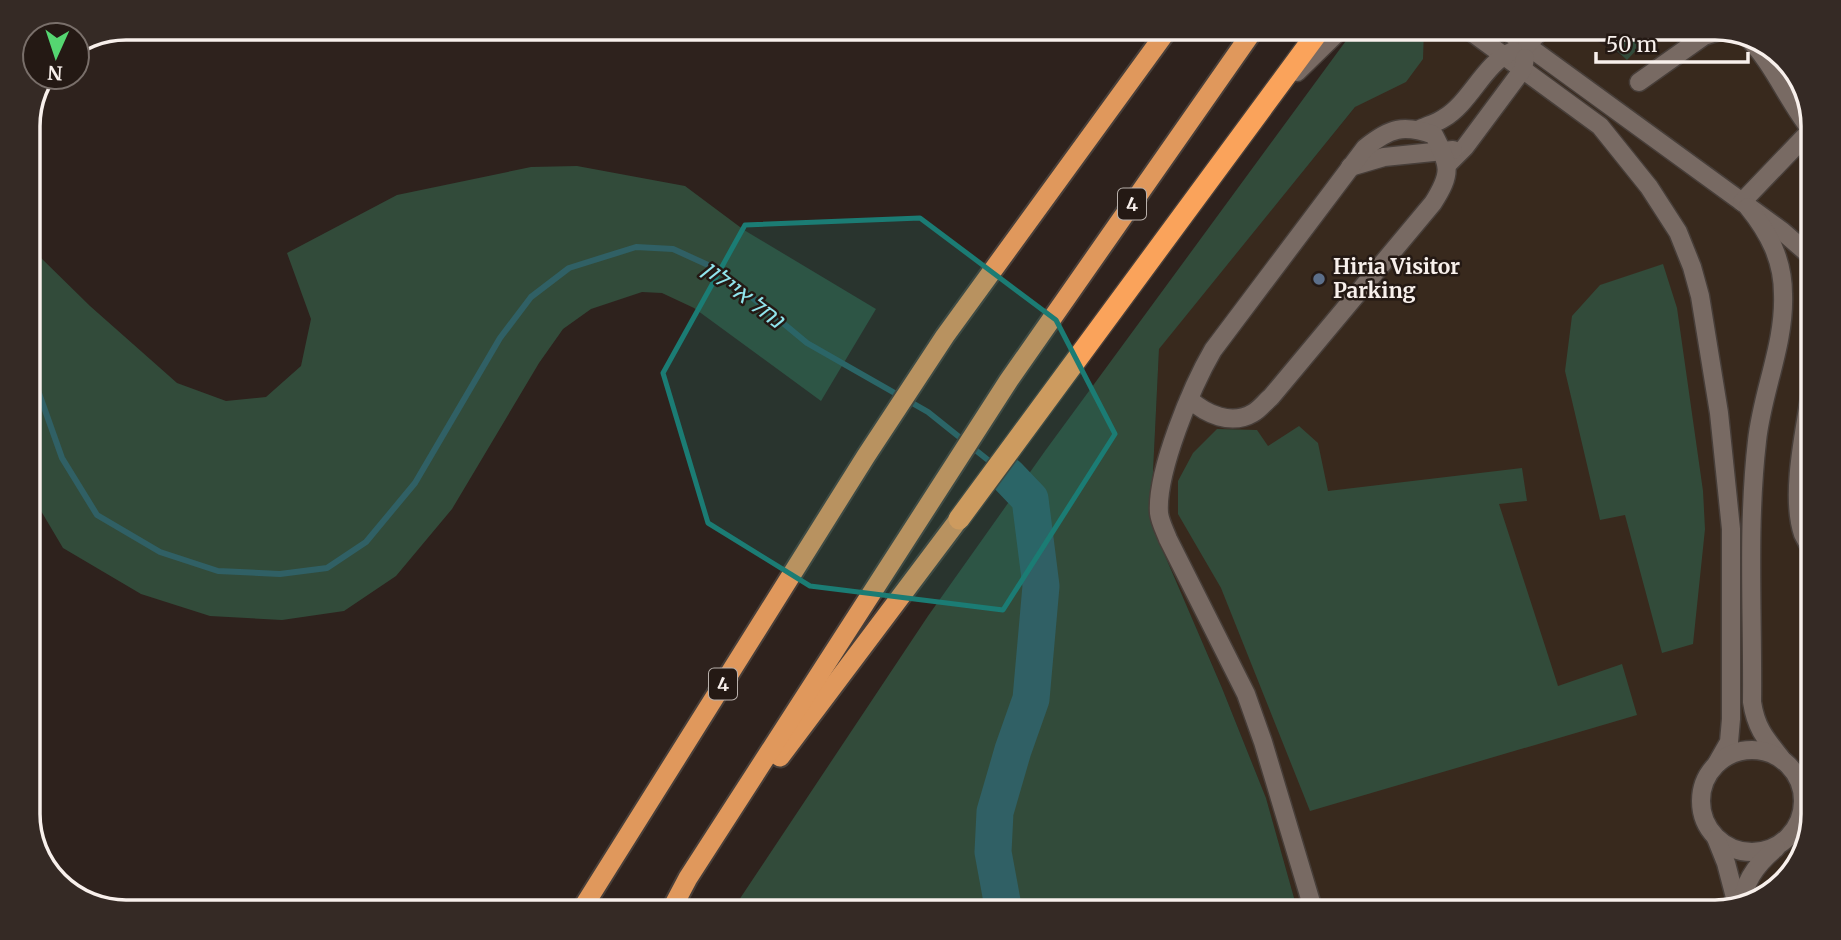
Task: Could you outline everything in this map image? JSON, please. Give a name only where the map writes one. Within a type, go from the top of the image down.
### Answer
[{"type":"highway","name":"4","points":[[588,900],[866,456],[945,336],[1160,40]]},
{"type":"highway","name":"4","points":[[676,900],[1009,380],[1247,40]]},
{"type":"highway","points":[[688,878],[1045,405],[1312,40]]},
{"type":"street","points":[[1272,97],[1330,40]]},
{"type":"street","points":[[1482,40],[1600,127],[1648,187],[1678,232],[1700,296],[1719,413],[1731,529],[1731,719],[1729,742],[1717,763]]},
{"type":"street","points":[[1520,40],[1801,246]]},
{"type":"street","points":[[1418,130],[1444,118],[1462,103],[1503,55],[1527,45],[1532,40]]},
{"type":"street","points":[[1639,82],[1698,40]]},
{"type":"street","points":[[1350,167],[1384,157],[1446,158],[1465,147],[1523,69],[1527,45]]},
{"type":"street","points":[[1763,55],[1800,117]]},
{"type":"street","points":[[1189,399],[1205,413],[1230,419],[1252,414],[1271,397],[1433,203],[1445,184],[1446,158],[1434,135],[1398,128],[1384,132],[1365,148],[1350,167],[1213,350],[1189,399],[1161,482],[1159,515],[1168,539],[1246,694],[1310,900]]},
{"type":"street","points":[[1745,205],[1801,141]]},
{"type":"street","points":[[1745,205],[1765,228],[1776,248],[1784,292],[1782,322],[1757,438],[1752,529],[1752,702],[1755,720],[1763,735],[1794,770],[1801,784]]},
{"type":"street","points":[[1801,460],[1801,524]]},
{"type":"street","points":[[1735,897],[1716,838],[1702,815],[1702,788],[1707,774],[1731,753],[1748,749],[1765,750],[1781,758]]},
{"type":"street","points":[[1746,894],[1749,880],[1760,862],[1794,831],[1801,818]]},
{"type":"street","points":[[1716,838],[1741,851],[1756,852],[1783,842]]},
{"type":"highlighted area","points":[[920,218],[1056,320],[1115,434],[1003,610],[810,586],[708,523],[663,373],[745,225]]},
{"type":"shaded area","points":[[1404,40],[1595,40],[1627,59],[1645,40],[1726,41],[1763,55],[1779,70],[1792,88],[1801,121],[1801,814],[1798,836],[1786,862],[1771,878],[1753,891],[1737,897],[1715,900],[1295,900],[1266,798],[1160,544],[1151,513],[1159,348],[1355,107]]},
{"type":"green space","points":[[1347,40],[1424,40],[1423,59],[1406,82],[1355,107],[1159,349],[1151,513],[1160,544],[1266,798],[1295,900],[739,900],[928,616],[1045,451]]},
{"type":"green space","points":[[1604,40],[1646,40],[1627,60]]},
{"type":"green space","points":[[577,166],[685,186],[744,230],[876,309],[821,401],[694,308],[662,293],[642,292],[591,309],[563,329],[539,363],[452,509],[396,576],[344,611],[282,620],[210,616],[141,594],[63,548],[40,509],[40,257],[90,306],[177,383],[226,401],[266,397],[301,366],[311,319],[287,253],[397,195],[531,167]]},
{"type":"green space","points":[[1663,264],[1677,308],[1703,491],[1705,529],[1693,644],[1662,653],[1625,515],[1600,520],[1565,371],[1572,316],[1600,285]]},
{"type":"green space","points":[[1299,426],[1318,443],[1328,491],[1522,468],[1527,501],[1499,504],[1558,686],[1622,664],[1637,715],[1310,811],[1221,588],[1178,514],[1178,481],[1193,453],[1217,429],[1257,430],[1268,446]]},
{"type":"waterway","name":"נחל איילון","points":[[40,396],[62,458],[97,515],[160,552],[218,571],[280,574],[327,568],[366,542],[415,483],[500,338],[531,297],[569,268],[636,247],[673,249],[719,270],[807,343],[928,412],[1008,476]]},
{"type":"waterway","name":"נחל איילון","points":[[1002,900],[993,852],[995,812],[1031,699],[1041,586],[1030,499],[1008,476]]},
{"type":"place","name":"Hiria Visitor Parking","points":[[1319,279]]}]
